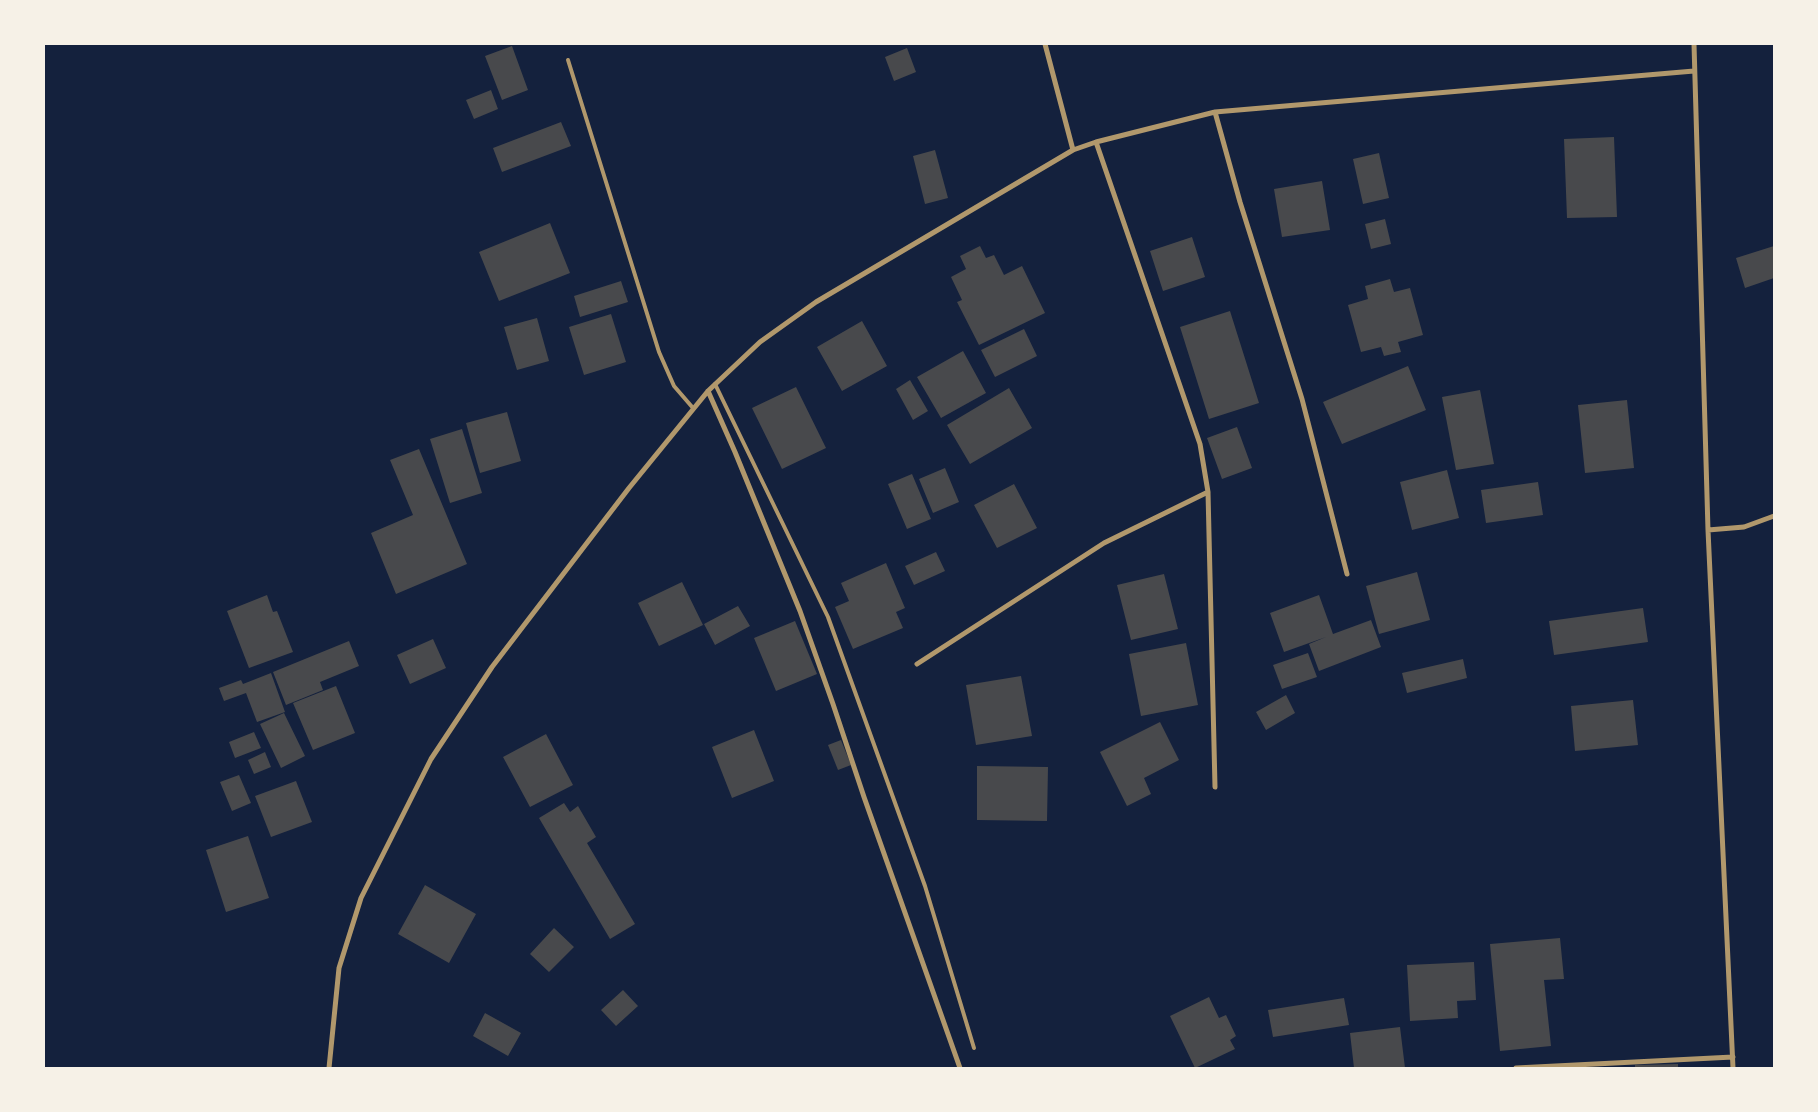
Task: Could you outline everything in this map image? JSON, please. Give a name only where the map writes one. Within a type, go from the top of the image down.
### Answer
[{"type":"street","points":[[1046,44],[1073,150]]},
{"type":"street","points":[[1694,44],[1708,530],[1733,1068]]},
{"type":"street","points":[[329,1068],[339,968],[361,898],[431,759],[492,667],[629,488],[708,391],[760,342],[816,302],[1073,150],[1096,142],[1215,112],[1694,71]]},
{"type":"street","points":[[1215,112],[1240,202],[1302,399],[1346,574]]},
{"type":"street","points":[[1096,142],[1200,444],[1208,492],[1215,787]]},
{"type":"street","points":[[708,391],[739,460],[800,611],[960,1068]]},
{"type":"street","points":[[917,664],[1104,543],[1208,492]]},
{"type":"street","points":[[1708,530],[1744,527],[1774,516]]},
{"type":"street","points":[[1516,1068],[1732,1057]]},
{"type":"lane","points":[[568,60],[659,352],[674,386],[693,408]]},
{"type":"lane","points":[[715,384],[828,617],[925,886],[974,1048]]},
{"type":"building","points":[[512,46],[528,90],[502,100],[485,56]]},
{"type":"building","points":[[907,48],[916,72],[894,81],[885,57]]},
{"type":"building","points":[[491,90],[498,109],[474,119],[466,100]]},
{"type":"building","points":[[561,122],[571,146],[502,172],[493,148]]},
{"type":"building","points":[[1614,137],[1617,217],[1567,218],[1564,139]]},
{"type":"building","points":[[935,150],[948,198],[925,204],[913,156]]},
{"type":"building","points":[[1379,153],[1389,198],[1363,204],[1353,159]]},
{"type":"building","points":[[1322,181],[1330,230],[1282,237],[1274,189]]},
{"type":"building","points":[[1385,219],[1391,244],[1371,249],[1365,224]]},
{"type":"building","points":[[550,223],[570,273],[499,301],[479,252]]},
{"type":"building","points":[[1192,237],[1205,277],[1163,291],[1150,251]]},
{"type":"building","points":[[980,246],[986,258],[994,255],[1004,275],[1022,266],[1045,313],[979,345],[957,302],[962,300],[951,277],[966,269],[960,256]]},
{"type":"building","points":[[1774,246],[1774,278],[1745,288],[1736,258]]},
{"type":"building","points":[[1390,279],[1394,292],[1410,288],[1423,335],[1398,342],[1401,352],[1384,356],[1381,347],[1361,352],[1348,305],[1368,299],[1365,286]]},
{"type":"building","points":[[621,281],[628,302],[580,317],[574,296]]},
{"type":"building","points":[[1230,311],[1259,403],[1209,419],[1180,327]]},
{"type":"building","points":[[611,314],[626,362],[584,375],[569,327]]},
{"type":"building","points":[[537,318],[549,361],[517,370],[504,327]]},
{"type":"building","points":[[862,321],[887,366],[842,391],[817,347]]},
{"type":"building","points":[[1024,329],[1037,356],[995,377],[981,350]]},
{"type":"building","points":[[963,351],[986,393],[941,418],[917,377]]},
{"type":"building","points":[[1408,366],[1426,410],[1342,444],[1323,402]]},
{"type":"building","points":[[910,380],[928,411],[913,420],[896,389]]},
{"type":"building","points":[[796,387],[826,448],[782,469],[752,408]]},
{"type":"building","points":[[1009,388],[1032,428],[970,464],[947,425]]},
{"type":"building","points":[[1480,390],[1494,464],[1456,470],[1442,397]]},
{"type":"building","points":[[1627,400],[1634,468],[1585,473],[1578,405]]},
{"type":"building","points":[[507,412],[521,461],[480,473],[466,423]]},
{"type":"building","points":[[1237,427],[1252,468],[1222,479],[1207,438]]},
{"type":"building","points":[[462,429],[482,493],[450,503],[430,439]]},
{"type":"building","points":[[419,449],[467,564],[396,594],[371,533],[413,515],[390,460]]},
{"type":"building","points":[[945,468],[959,502],[933,513],[919,479]]},
{"type":"building","points":[[1447,470],[1459,518],[1412,530],[1400,482]]},
{"type":"building","points":[[912,474],[931,519],[907,529],[888,484]]},
{"type":"building","points":[[1538,482],[1543,515],[1486,523],[1481,490]]},
{"type":"building","points":[[1014,484],[1037,528],[997,548],[974,505]]},
{"type":"building","points":[[936,552],[945,571],[914,585],[905,566]]},
{"type":"building","points":[[886,563],[905,608],[896,612],[903,628],[853,649],[835,607],[849,601],[841,583]]},
{"type":"building","points":[[1417,572],[1430,620],[1379,634],[1366,586]]},
{"type":"building","points":[[1164,574],[1178,629],[1131,640],[1117,585]]},
{"type":"building","points":[[682,582],[703,625],[659,646],[638,603]]},
{"type":"building","points":[[267,595],[273,612],[277,611],[293,652],[249,668],[227,611]]},
{"type":"building","points":[[1319,595],[1333,634],[1371,620],[1381,647],[1319,671],[1309,644],[1326,637],[1284,652],[1270,613]]},
{"type":"building","points":[[738,606],[750,626],[715,645],[704,624]]},
{"type":"building","points":[[1643,608],[1648,642],[1554,655],[1549,621]]},
{"type":"building","points":[[795,621],[817,674],[776,691],[754,638]]},
{"type":"building","points":[[433,639],[446,668],[410,684],[397,655]]},
{"type":"building","points":[[349,641],[359,666],[320,682],[323,690],[286,705],[273,672]]},
{"type":"building","points":[[1186,643],[1198,705],[1141,716],[1129,654]]},
{"type":"building","points":[[1308,653],[1317,677],[1282,689],[1273,665]]},
{"type":"building","points":[[1463,659],[1467,678],[1407,693],[1402,673]]},
{"type":"building","points":[[271,673],[285,712],[257,722],[246,693],[224,701],[219,688],[241,680],[243,684]]},
{"type":"building","points":[[1021,676],[1032,736],[976,745],[966,685]]},
{"type":"building","points":[[336,686],[355,733],[313,750],[293,703]]},
{"type":"building","points":[[1286,695],[1295,713],[1266,730],[1256,712]]},
{"type":"building","points":[[1633,700],[1638,745],[1575,751],[1571,706]]},
{"type":"building","points":[[284,713],[305,756],[281,768],[260,724]]},
{"type":"building","points":[[1160,722],[1179,760],[1144,778],[1151,794],[1127,806],[1100,752]]},
{"type":"building","points":[[754,730],[774,781],[732,798],[712,747]]},
{"type":"building","points":[[254,732],[261,748],[235,758],[229,742]]},
{"type":"building","points":[[546,734],[573,785],[530,807],[503,757]]},
{"type":"building","points":[[841,740],[851,765],[838,770],[828,745]]},
{"type":"building","points":[[265,752],[271,767],[254,774],[248,760]]},
{"type":"building","points":[[977,766],[1048,767],[1047,821],[977,820]]},
{"type":"building","points":[[239,775],[251,803],[232,811],[220,782]]},
{"type":"building","points":[[296,781],[312,822],[271,837],[255,796]]},
{"type":"building","points":[[564,803],[570,812],[578,806],[596,837],[587,843],[635,924],[610,939],[539,818]]},
{"type":"building","points":[[248,836],[269,898],[226,912],[206,850]]},
{"type":"building","points":[[425,885],[476,914],[449,963],[398,934]]},
{"type":"building","points":[[554,928],[574,947],[549,972],[530,954]]},
{"type":"building","points":[[1560,938],[1564,979],[1544,980],[1551,1046],[1500,1051],[1490,944]]},
{"type":"building","points":[[1474,962],[1476,1000],[1457,1001],[1458,1018],[1410,1021],[1407,965]]},
{"type":"building","points":[[623,990],[638,1006],[616,1026],[601,1010]]},
{"type":"building","points":[[1209,997],[1219,1018],[1226,1015],[1236,1036],[1230,1040],[1235,1049],[1195,1068],[1170,1016]]},
{"type":"building","points":[[1344,998],[1349,1025],[1273,1037],[1268,1010]]},
{"type":"building","points":[[485,1013],[521,1033],[508,1056],[473,1036]]},
{"type":"building","points":[[1400,1027],[1405,1068],[1354,1068],[1350,1033]]},
{"type":"building","points":[[1678,1064],[1678,1068],[1635,1068],[1635,1065]]}]
